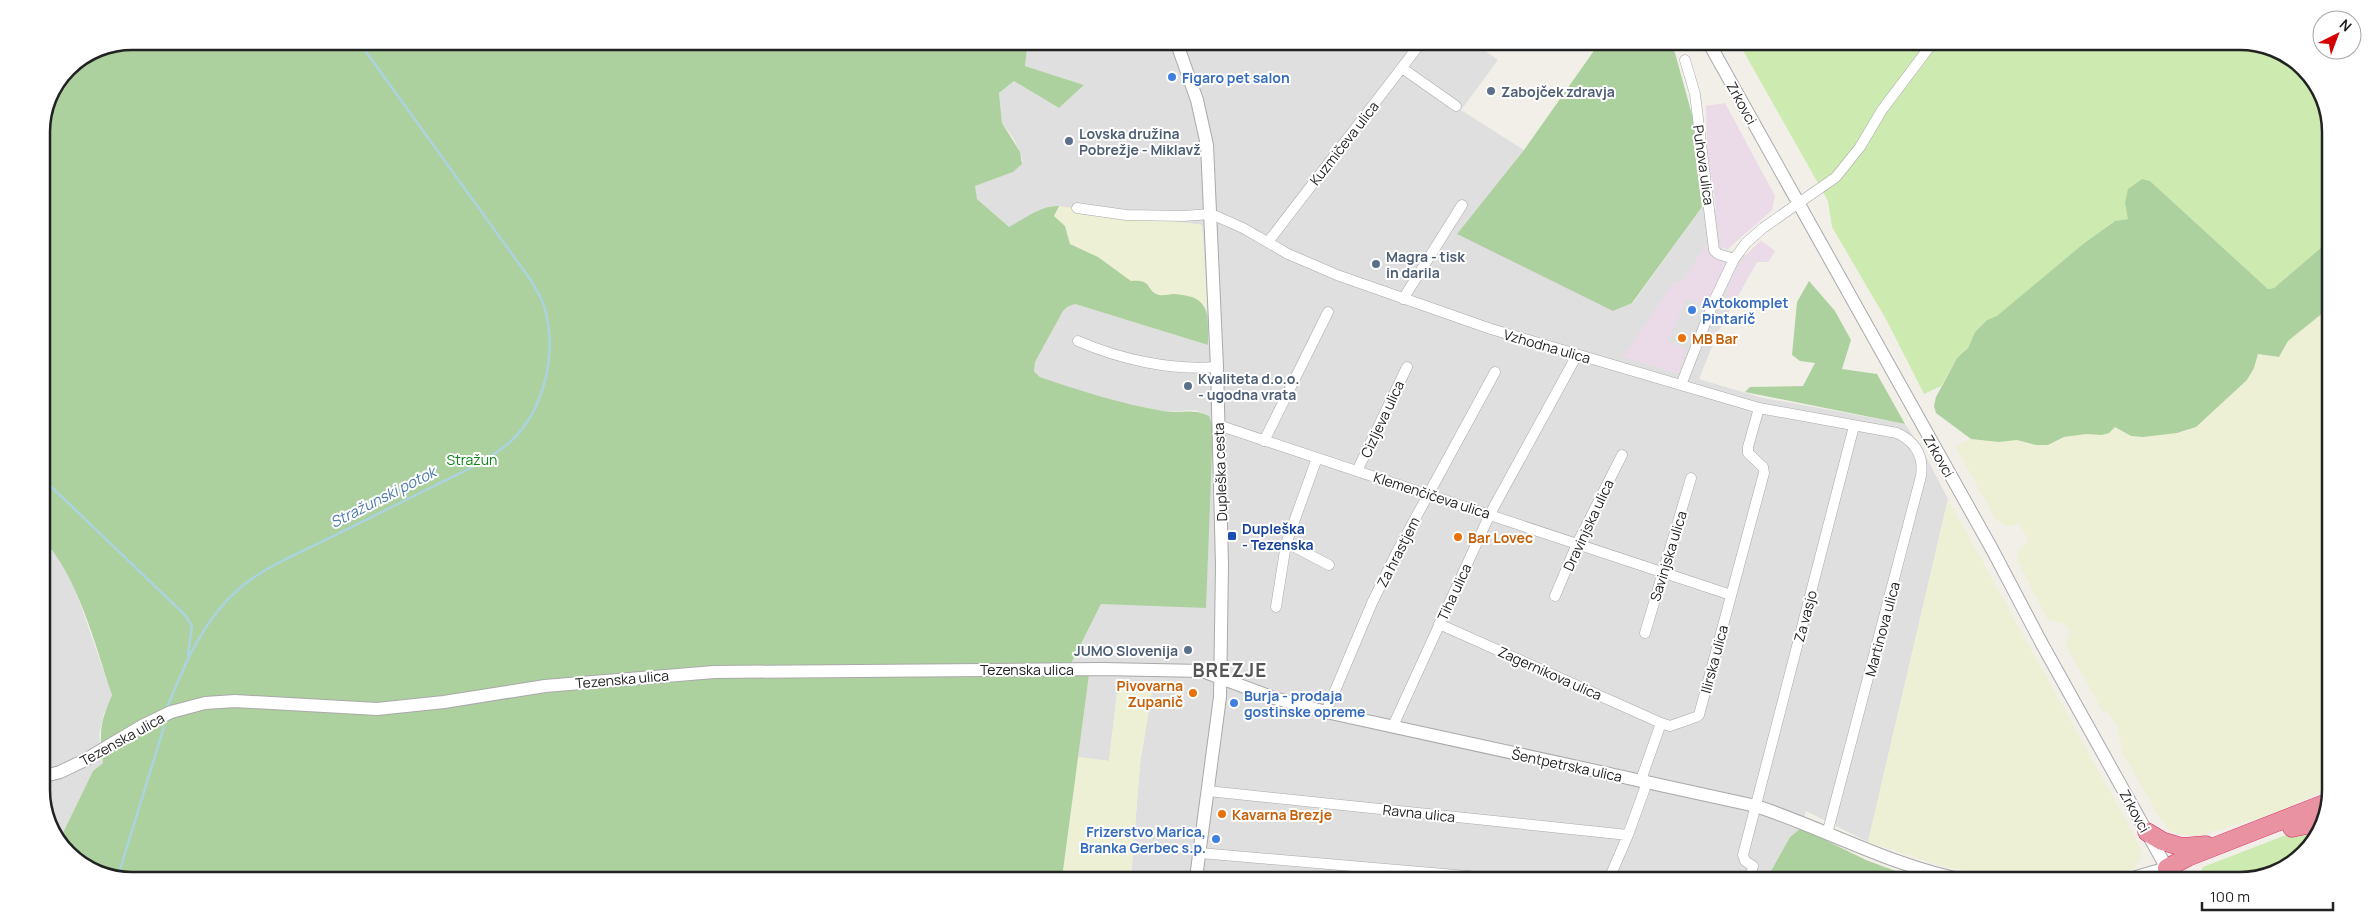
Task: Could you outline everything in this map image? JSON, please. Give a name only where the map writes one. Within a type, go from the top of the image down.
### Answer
[{"type":"highway","points":[[2173,872],[2188,857],[2320,805]]},
{"type":"highway","points":[[2179,872],[2194,868],[2216,857],[2296,826],[2315,823]]},
{"type":"highway","points":[[2147,832],[2162,841],[2182,846],[2202,844],[2214,848]]},
{"type":"street","name":"Dupleška cesta","points":[[1180,50],[1205,129],[1211,214],[1217,367],[1222,565],[1220,676],[1208,791],[1197,872]]},
{"type":"street","name":"Kuzmičeva ulica","points":[[1268,242],[1416,50]]},
{"type":"street","name":"Zrkovci","points":[[1713,50],[2170,872]]},
{"type":"street","points":[[1682,385],[1714,301],[1734,259],[1755,235],[1783,212],[1829,182],[1848,163],[1882,110],[1927,50]]},
{"type":"street","name":"Puhova ulica","points":[[1685,60],[1694,94],[1714,250],[1718,254],[1734,259]]},
{"type":"street","points":[[1402,68],[1456,106]]},
{"type":"street","points":[[1403,299],[1462,205]]},
{"type":"street","points":[[1077,208],[1126,215],[1183,216],[1211,214]]},
{"type":"street","name":"Vzhodna ulica","points":[[1211,214],[1288,254],[1323,269],[1491,330],[1759,408],[1897,433]]},
{"type":"street","points":[[1264,441],[1328,312]]},
{"type":"street","points":[[1078,341],[1095,348],[1154,363],[1179,367],[1217,367]]},
{"type":"street","name":"Tiha ulica","points":[[1394,726],[1490,514],[1577,355]]},
{"type":"street","name":"Cizljeva ulica","points":[[1357,471],[1407,367]]},
{"type":"street","name":"Za hrastjem","points":[[1326,712],[1372,603],[1428,494],[1495,372]]},
{"type":"street","name":"Ilirska ulica","points":[[1661,723],[1670,726],[1699,715],[1764,472],[1763,467],[1748,454],[1748,446],[1759,408]]},
{"type":"street","name":"Klemenčičeva ulica","points":[[1218,426],[1490,514],[1731,595]]},
{"type":"street","name":"Za vasjo","points":[[1751,872],[1753,866],[1745,861],[1744,855],[1854,426]]},
{"type":"street","name":"Martinova ulica","points":[[1827,834],[1921,476],[1923,464],[1918,450],[1909,439],[1897,433]]},
{"type":"street","name":"Dravinjska ulica","points":[[1555,596],[1577,544],[1622,455]]},
{"type":"street","points":[[1276,607],[1287,543],[1317,458]]},
{"type":"street","name":"Savinjska ulica","points":[[1644,634],[1691,478]]},
{"type":"street","points":[[1287,543],[1329,564]]},
{"type":"street","name":"Zagernikova ulica","points":[[1439,624],[1661,723]]},
{"type":"street","name":"Tezenska ulica","points":[[50,775],[85,760],[171,712],[220,701],[377,709],[444,702],[545,686],[714,672],[1103,669],[1202,671],[1220,676]]},
{"type":"street","name":"Šentpetrska ulica","points":[[1220,676],[1274,698],[1326,712],[1756,806],[1799,820],[1876,854],[1935,872]]},
{"type":"street","points":[[1612,872],[1645,788],[1644,774],[1661,723]]},
{"type":"street","name":"Ravna ulica","points":[[1208,791],[1628,835]]},
{"type":"street","points":[[1200,853],[1421,872]]},
{"type":"shaded area","points":[[1027,50],[1484,50],[1498,60],[1461,110],[1524,150],[1458,234],[1633,303],[1702,207],[1716,210],[1723,249],[1746,255],[1761,241],[1775,251],[1768,262],[1757,262],[1718,332],[1699,379],[1759,397],[1905,424],[1922,449],[1948,499],[1868,842],[1806,811],[1801,828],[1790,837],[1770,872],[1131,872],[1140,764],[1152,690],[1118,685],[1109,761],[1078,757],[1089,676],[1067,673],[1101,604],[1209,416],[1195,410],[1167,412],[1108,400],[1040,377],[1034,370],[1035,362],[1063,311],[1066,307],[1075,304],[1208,345],[1202,225],[1052,206],[1009,227],[977,199],[974,186],[1013,172],[1023,161],[1014,139],[1002,123],[999,93],[1014,81],[1059,108],[1084,85],[1025,66]]},
{"type":"shaded area","points":[[1725,103],[1775,196],[1772,210],[1727,250],[1721,246],[1707,147],[1706,106]]},
{"type":"shaded area","points":[[1761,241],[1775,251],[1768,262],[1757,261],[1735,301],[1725,297],[1731,279],[1746,255]]},
{"type":"shaded area","points":[[1707,243],[1709,254],[1713,258],[1726,260],[1708,307],[1686,299],[1668,342],[1686,349],[1678,374],[1623,357],[1674,282],[1682,282]]},
{"type":"shaded area","points":[[50,546],[74,586],[112,695],[104,713],[99,735],[103,763],[93,771],[63,833],[56,821],[50,795]]},
{"type":"green space","name":"Stražun","points":[[132,50],[1027,50],[1025,66],[1084,85],[1059,108],[1014,81],[999,93],[1002,123],[1020,152],[1022,164],[1013,172],[975,186],[977,199],[1009,227],[1039,210],[1059,206],[1054,216],[1065,226],[1070,244],[1098,257],[1131,281],[1146,283],[1155,293],[1161,295],[1174,294],[1195,299],[1201,303],[1207,316],[1208,345],[1075,304],[1063,311],[1035,362],[1034,371],[1040,377],[1116,401],[1163,411],[1203,414],[1209,416],[1213,427],[1206,608],[1101,604],[1067,672],[1089,675],[1063,872],[132,872],[106,868],[82,855],[63,833],[93,771],[103,763],[102,728],[112,695],[84,612],[65,571],[50,548],[50,132],[56,101],[74,74],[101,56],[116,52]]},
{"type":"green space","points":[[1594,50],[1673,50],[1694,122],[1694,146],[1702,207],[1632,303],[1613,311],[1457,234],[1524,150]]},
{"type":"green space","points":[[1743,50],[2251,51],[2266,54],[2281,61],[2298,74],[2316,101],[2322,127],[2322,247],[2274,288],[2268,289],[2150,181],[2125,203],[2129,219],[2115,221],[2083,244],[1997,317],[1987,320],[1975,332],[1968,348],[1957,358],[1941,386],[1924,394],[1887,321],[1832,227],[1828,201]]},
{"type":"green space","points":[[2142,179],[2150,181],[2268,289],[2274,288],[2322,247],[2322,314],[2288,341],[2279,357],[2258,354],[2254,368],[2247,380],[2196,427],[2177,433],[2143,437],[2131,436],[2115,427],[2109,433],[2102,435],[2086,434],[2064,437],[2048,445],[2036,445],[2017,440],[1999,442],[1971,439],[1936,413],[1934,406],[1936,397],[1957,358],[1968,348],[1975,332],[1987,320],[1997,316],[2083,244],[2115,221],[2128,219],[2125,203],[2128,189]]},
{"type":"green space","points":[[1059,206],[1202,225],[1208,314],[1204,304],[1173,294],[1161,296],[1153,292],[1150,286],[1131,281],[1085,250],[1070,244],[1065,226],[1054,216]]},
{"type":"green space","points":[[1809,281],[1835,311],[1851,340],[1842,369],[1877,374],[1905,424],[1745,392],[1750,387],[1803,386],[1815,363],[1800,361],[1792,355],[1797,302]]},
{"type":"green space","points":[[2322,314],[2322,792],[2274,814],[2199,836],[2181,835],[2169,831],[2161,820],[2122,752],[2118,728],[2108,712],[2103,712],[2065,644],[2070,633],[2066,625],[2047,619],[2018,562],[2017,552],[2028,541],[2019,523],[2011,526],[2004,525],[1996,520],[1955,446],[1971,439],[1999,442],[2017,440],[2036,445],[2055,443],[2064,437],[2109,433],[2115,427],[2131,436],[2185,432],[2196,427],[2247,380],[2254,368],[2258,354],[2279,357],[2288,341]]},
{"type":"green space","points":[[1948,499],[2137,840],[2142,855],[2135,868],[2123,872],[1971,872],[1938,865],[1868,842]]},
{"type":"green space","points":[[1118,685],[1152,690],[1140,764],[1131,872],[1063,872],[1078,757],[1109,761]]},
{"type":"green space","points":[[2313,827],[2302,844],[2276,864],[2251,871],[2200,872],[2203,867],[2299,830]]},
{"type":"green space","points":[[1801,828],[1866,860],[1898,872],[1770,872],[1790,837]]},
{"type":"waterway","name":"Stražunski potok","points":[[168,705],[189,657],[206,626],[228,599],[241,587],[279,563],[485,460],[510,442],[522,429],[540,397],[549,360],[550,342],[544,306],[538,292],[365,50]]},
{"type":"waterway","points":[[50,486],[185,615],[192,626],[188,655]]},
{"type":"waterway","name":"Stražunski potok","points":[[120,871],[164,727]]},
{"type":"place","name":"Figaro pet salon","points":[[1172,77]]},
{"type":"place","name":"Zabojček zdravja","points":[[1491,91]]},
{"type":"place","name":"Lovska družina Pobrežje - Miklavž","points":[[1069,141]]},
{"type":"place","name":"Magra - tisk in darila","points":[[1376,264]]},
{"type":"place","name":"Avtokomplet Pintarič","points":[[1692,310]]},
{"type":"place","name":"MB Bar","points":[[1682,338]]},
{"type":"place","name":"Kvaliteta d.o.o. - ugodna vrata","points":[[1188,386]]},
{"type":"place","name":"Dupleška - Tezenska","points":[[1232,536]]},
{"type":"place","name":"Bar Lovec","points":[[1458,537]]},
{"type":"place","name":"JUMO Slovenija","points":[[1188,650]]},
{"type":"place","name":"Pivovarna Zupanič","points":[[1193,693]]},
{"type":"place","name":"Burja - prodaja gostinske opreme","points":[[1234,703]]},
{"type":"place","name":"Kavarna Brezje","points":[[1222,814]]},
{"type":"place","name":"Frizerstvo Marica, Branka Gerbec s.p.","points":[[1216,839]]},
{"type":"district","name":"BREZJE","points":[[1230,670]]}]
